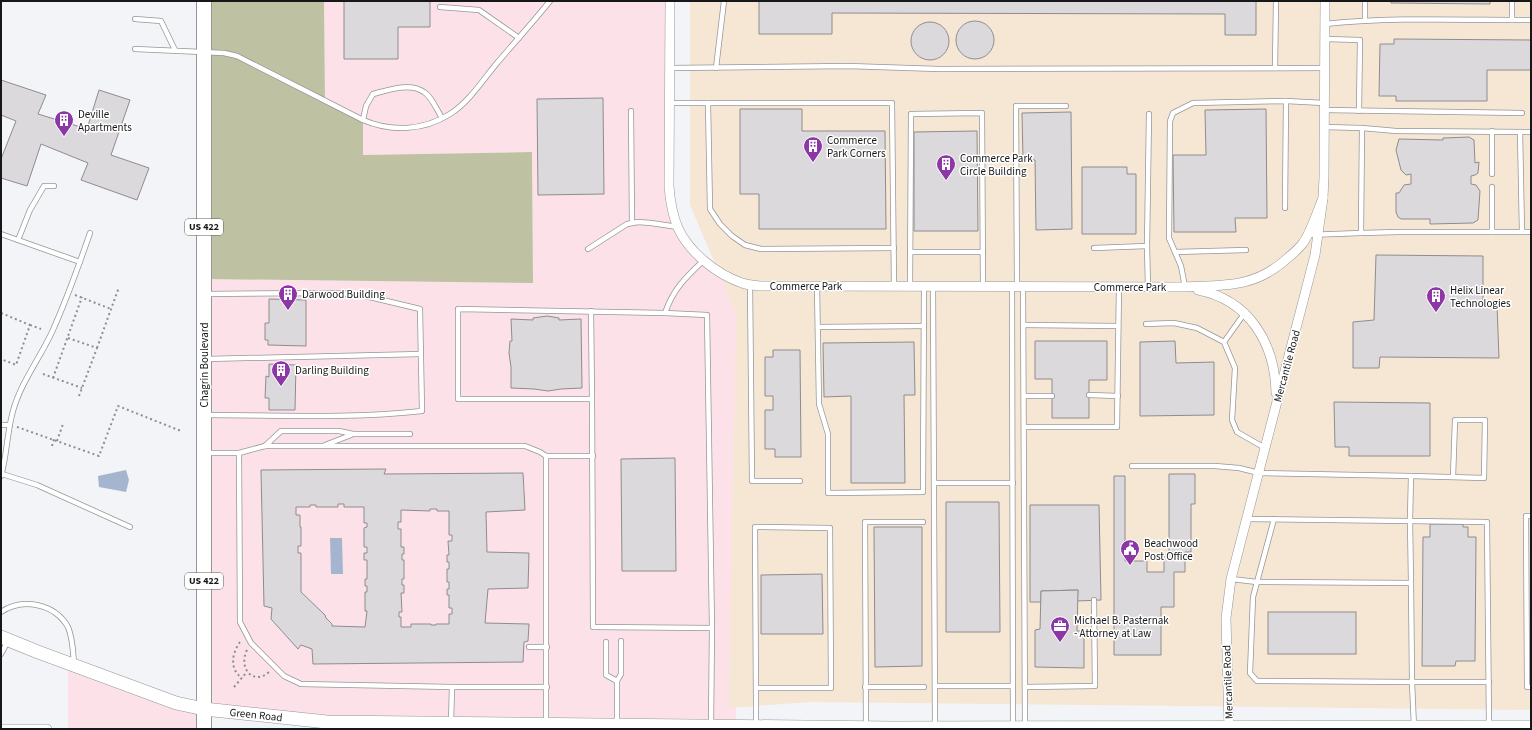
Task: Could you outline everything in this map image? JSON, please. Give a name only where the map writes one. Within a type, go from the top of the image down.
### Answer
[{"type":"main road","name":"Chagrin Boulevard","points":[[204,1],[204,729]]},
{"type":"main road","name":"Green Road","points":[[5,638],[176,703],[204,709],[327,722],[546,724],[582,727],[617,725],[936,728],[1531,727]]},
{"type":"street","name":"Commerce Park","points":[[670,1],[669,186],[671,206],[678,227],[687,243],[704,260],[724,275],[742,283],[817,286],[1185,287],[1230,285],[1255,280],[1274,270],[1292,255],[1304,242],[1323,198]]},
{"type":"street","name":"Mercantile Road","points":[[1229,727],[1226,618],[1232,579],[1315,255],[1323,198],[1325,1]]},
{"type":"street","name":"Commerce Park","points":[[1185,287],[1205,291],[1222,298],[1254,323],[1266,341],[1272,358],[1276,377],[1277,404]]},
{"type":"street","points":[[1,729],[47,729]]},
{"type":"lane","points":[[135,49],[224,53],[237,56],[363,120],[390,128],[407,129],[428,125],[450,114],[467,99],[550,1]]},
{"type":"lane","points":[[716,68],[724,1]]},
{"type":"lane","points":[[1275,68],[1276,1]]},
{"type":"lane","points":[[1365,1],[1365,21]]},
{"type":"lane","points":[[1512,1],[1512,20]]},
{"type":"lane","points":[[440,7],[479,10],[519,38]]},
{"type":"lane","points":[[135,19],[161,21],[175,50]]},
{"type":"lane","points":[[1325,24],[1365,21],[1531,20]]},
{"type":"lane","points":[[1325,40],[1360,40],[1359,111]]},
{"type":"lane","points":[[670,68],[848,66],[939,69],[1324,68]]},
{"type":"lane","points":[[363,120],[366,106],[373,94],[390,89],[414,88],[425,92],[442,118]]},
{"type":"lane","points":[[1185,287],[1182,266],[1169,238],[1170,121],[1173,113],[1193,103],[1286,101],[1359,111],[1522,113]]},
{"type":"lane","points":[[1285,208],[1286,101]]},
{"type":"lane","points":[[670,103],[892,103],[894,286]]},
{"type":"lane","points":[[708,103],[710,209],[720,224],[732,236],[745,245],[761,249],[894,248]]},
{"type":"lane","points":[[1019,727],[1013,686],[1013,483],[1018,286],[1016,106],[1066,106]]},
{"type":"lane","points":[[631,111],[632,223]]},
{"type":"lane","points":[[910,286],[911,114],[982,113],[983,286]]},
{"type":"lane","points":[[1148,287],[1147,246],[1149,114]]},
{"type":"lane","points":[[1324,127],[1396,131],[1531,132]]},
{"type":"lane","points":[[1362,128],[1362,234]]},
{"type":"lane","points":[[1492,131],[1492,174]]},
{"type":"lane","points":[[1520,132],[1522,232]]},
{"type":"lane","points":[[18,240],[40,190],[44,186],[54,186]]},
{"type":"lane","points":[[1492,187],[1492,232]]},
{"type":"lane","points":[[588,249],[627,224],[651,223],[678,227]]},
{"type":"lane","points":[[1307,236],[1399,232],[1531,232]]},
{"type":"lane","points":[[90,233],[52,332],[24,383],[13,410],[1,475],[37,485],[130,527]]},
{"type":"lane","points":[[1,234],[80,262]]},
{"type":"lane","points":[[1094,248],[1147,246]]},
{"type":"lane","points":[[1175,252],[1246,250]]},
{"type":"lane","points":[[910,252],[983,252]]},
{"type":"lane","points":[[664,313],[669,299],[677,287],[704,260]]},
{"type":"lane","points":[[750,284],[752,481],[800,481]]},
{"type":"lane","points":[[817,286],[819,404],[828,434],[828,493],[923,492],[924,326],[928,286]]},
{"type":"lane","points":[[928,286],[934,483],[936,728]]},
{"type":"lane","points":[[1018,286],[1024,326],[1025,687],[1019,727]]},
{"type":"lane","points":[[1024,427],[1117,427],[1119,286]]},
{"type":"lane","points":[[204,294],[357,294],[420,309],[422,411],[391,414],[324,416],[204,415]]},
{"type":"lane","points":[[592,399],[458,399],[458,309],[591,311],[707,315],[712,628],[711,726]]},
{"type":"lane","points":[[591,311],[593,627],[712,628]]},
{"type":"lane","points":[[1224,342],[1244,314]]},
{"type":"lane","points":[[1146,324],[1174,323],[1197,328],[1224,342],[1235,368],[1232,420],[1237,432],[1265,448]]},
{"type":"lane","points":[[818,327],[924,326]]},
{"type":"lane","points":[[1024,326],[1118,326]]},
{"type":"lane","points":[[204,359],[421,354]]},
{"type":"lane","points":[[1089,395],[1118,396]]},
{"type":"lane","points":[[1024,396],[1052,396]]},
{"type":"lane","points":[[1132,466],[1215,466],[1239,468],[1259,473],[1484,478],[1485,420],[1455,420],[1453,477]]},
{"type":"lane","points":[[1,425],[10,425]]},
{"type":"lane","points":[[265,446],[281,431],[339,431],[353,434],[410,434]]},
{"type":"lane","points":[[322,446],[353,434]]},
{"type":"lane","points":[[204,453],[239,453],[265,446],[525,446],[546,456],[593,456]]},
{"type":"lane","points":[[239,453],[240,622],[251,643],[284,676],[301,684],[547,687]]},
{"type":"lane","points":[[546,456],[546,724]]},
{"type":"lane","points":[[1412,476],[1410,520],[1414,726]]},
{"type":"lane","points":[[934,483],[1013,483]]},
{"type":"lane","points":[[1531,516],[1526,516],[1527,687],[1531,687]]},
{"type":"lane","points":[[1247,519],[1487,522],[1489,727]]},
{"type":"lane","points":[[1274,519],[1253,597],[1250,673],[1257,681],[1489,682]]},
{"type":"lane","points":[[866,727],[865,522],[923,522]]},
{"type":"lane","points":[[756,688],[831,688],[830,528],[755,527],[756,688],[762,727]]},
{"type":"lane","points":[[1232,579],[1257,582],[1411,583]]},
{"type":"lane","points":[[1025,687],[1095,686],[1094,600]]},
{"type":"lane","points":[[1,612],[14,606],[33,604],[50,609],[57,614],[63,620],[71,635],[74,665]]},
{"type":"lane","points":[[1,654],[5,638]]},
{"type":"lane","points":[[617,725],[617,681],[621,674],[621,641]]},
{"type":"lane","points":[[606,642],[606,675],[617,681]]},
{"type":"lane","points":[[529,647],[547,647]]},
{"type":"lane","points":[[935,686],[1013,686]]},
{"type":"lane","points":[[451,723],[452,687]]},
{"type":"lane","points":[[866,687],[924,687]]},
{"type":"path","points":[[79,396],[119,287]]},
{"type":"path","points":[[75,295],[111,309]]},
{"type":"path","points":[[54,378],[82,297]]},
{"type":"path","points":[[1,313],[41,328]]},
{"type":"path","points":[[1,359],[16,365],[30,325]]},
{"type":"path","points":[[68,338],[97,348]]},
{"type":"path","points":[[42,374],[82,388]]},
{"type":"path","points":[[10,425],[99,456],[118,406],[181,431]]},
{"type":"path","points":[[57,441],[63,424]]},
{"type":"path","points":[[52,446],[54,440]]},
{"type":"path","points":[[240,642],[234,653],[233,666],[236,674],[242,678]]},
{"type":"path","points":[[248,649],[243,662],[247,672],[258,677],[265,675],[270,671]]},
{"type":"path","points":[[234,687],[247,672]]},
{"type":"shaded area","points":[[324,1],[670,1],[669,186],[687,243],[724,275],[736,313],[736,726],[450,724],[204,709],[204,729],[68,729],[68,663],[203,709],[204,279],[533,283],[532,152],[363,155],[325,101]]},
{"type":"shaded area","points":[[690,1],[1531,1],[1531,710],[811,702],[729,708],[736,313],[690,205]]},
{"type":"green space","points":[[204,1],[324,1],[325,101],[363,120],[363,155],[532,152],[533,283],[204,279]]},
{"type":"water","points":[[126,470],[129,480],[126,492],[99,487],[98,476]]},
{"type":"water","points":[[330,538],[342,538],[343,574],[331,574]]},
{"type":"building","points":[[344,1],[430,1],[430,27],[398,27],[398,59],[344,59]]},
{"type":"building","points":[[759,1],[1256,1],[1256,35],[1225,35],[1225,14],[832,13],[832,34],[759,34]]},
{"type":"building","points":[[1391,1],[1490,1],[1490,4],[1391,3]]},
{"type":"building","points":[[975,21],[985,24],[991,30],[994,40],[991,50],[985,56],[975,59],[965,56],[959,50],[956,40],[959,30],[965,24]]},
{"type":"building","points":[[930,22],[940,25],[946,31],[949,41],[946,51],[940,57],[930,60],[920,57],[914,51],[911,41],[914,31],[920,25]]},
{"type":"building","points":[[1394,39],[1531,40],[1531,70],[1487,70],[1487,101],[1396,101],[1396,96],[1379,96],[1380,44],[1394,44]]},
{"type":"building","name":"Deville Apartments","points":[[1,80],[46,95],[38,114],[87,129],[99,90],[130,100],[111,155],[149,168],[137,200],[81,180],[88,163],[41,144],[27,186],[1,178],[1,159],[16,121],[1,115]]},
{"type":"building","points":[[603,98],[604,194],[538,195],[537,99]]},
{"type":"building","name":"Commerce Park Corners","points":[[740,109],[802,109],[802,131],[885,131],[886,229],[759,229],[759,194],[740,194]]},
{"type":"building","points":[[1266,109],[1267,218],[1235,218],[1236,232],[1174,232],[1173,155],[1206,155],[1205,110]]},
{"type":"building","points":[[1071,112],[1072,229],[1036,230],[1035,160],[1023,160],[1022,113]]},
{"type":"building","name":"Commerce Park Circle Building","points":[[977,131],[978,231],[914,231],[914,132]]},
{"type":"building","points":[[1469,137],[1474,140],[1475,163],[1479,162],[1478,173],[1471,176],[1471,184],[1476,185],[1480,191],[1478,220],[1473,223],[1430,224],[1430,219],[1401,219],[1398,217],[1396,212],[1396,193],[1399,193],[1404,185],[1411,184],[1411,174],[1406,175],[1401,170],[1396,150],[1399,139],[1443,140],[1443,138]]},
{"type":"building","points":[[1082,167],[1127,167],[1127,174],[1136,174],[1136,234],[1082,234]]},
{"type":"building","name":"Helix Linear Technologies","points":[[1376,255],[1483,256],[1483,305],[1497,305],[1499,358],[1380,357],[1379,368],[1353,368],[1353,322],[1374,320]]},
{"type":"building","name":"Darwood Building","points":[[269,299],[306,300],[306,346],[268,345],[268,340],[265,340],[265,323],[269,323]]},
{"type":"building","points":[[547,316],[559,318],[559,320],[581,319],[582,388],[548,391],[511,388],[509,353],[510,341],[512,341],[511,319],[533,320],[533,318]]},
{"type":"building","points":[[1035,341],[1107,341],[1107,380],[1089,380],[1089,418],[1052,418],[1052,379],[1035,379]]},
{"type":"building","points":[[1175,341],[1176,363],[1214,362],[1214,415],[1140,416],[1140,342]]},
{"type":"building","points":[[914,342],[915,395],[904,395],[905,483],[851,483],[851,396],[824,397],[823,343]]},
{"type":"building","points":[[773,350],[800,350],[801,457],[775,457],[775,449],[765,449],[765,410],[773,410],[773,396],[765,396],[765,357],[773,357]]},
{"type":"building","name":"Darling Building","points":[[269,364],[296,365],[295,410],[269,410],[269,398],[265,398],[266,376],[269,377]]},
{"type":"building","points":[[1334,402],[1430,403],[1430,456],[1349,456],[1349,447],[1335,447]]},
{"type":"building","points":[[675,458],[676,571],[622,571],[621,459]]},
{"type":"building","points":[[386,469],[384,474],[523,473],[525,510],[486,512],[487,552],[529,553],[528,588],[488,589],[485,623],[529,624],[528,641],[524,642],[523,662],[313,664],[312,649],[301,645],[298,649],[271,619],[272,608],[264,606],[261,470]],"holes":[[[338,504],[344,504],[344,507],[364,507],[364,523],[367,523],[367,527],[364,528],[364,547],[367,547],[367,553],[364,553],[364,560],[367,560],[367,579],[365,579],[365,586],[367,586],[367,592],[365,592],[365,611],[367,611],[365,627],[332,626],[325,615],[301,592],[301,553],[298,553],[298,546],[301,546],[301,527],[300,515],[296,515],[296,507],[310,507],[310,505],[316,505],[316,507],[338,507]],[[430,509],[437,509],[437,511],[449,511],[449,535],[452,535],[452,541],[448,541],[449,555],[447,555],[447,562],[449,562],[449,569],[447,569],[447,582],[449,582],[449,589],[447,589],[447,595],[449,595],[449,608],[452,608],[452,614],[449,614],[449,624],[411,624],[411,627],[401,627],[401,617],[399,617],[399,612],[402,612],[401,593],[404,593],[404,585],[402,585],[402,579],[404,579],[404,560],[402,560],[404,547],[401,547],[401,529],[398,529],[398,522],[401,522],[401,510],[430,511]]]},
{"type":"building","name":"Beachwood Post Office","points":[[1169,474],[1195,474],[1195,504],[1191,504],[1191,552],[1185,552],[1185,572],[1174,572],[1174,607],[1161,607],[1161,655],[1114,655],[1114,476],[1125,476],[1125,561],[1147,561],[1147,572],[1164,572],[1164,555],[1169,555]]},
{"type":"building","points":[[946,502],[999,502],[1000,632],[946,632]]},
{"type":"building","points":[[1030,505],[1099,505],[1101,600],[1077,601],[1078,590],[1041,591],[1041,602],[1030,602]]},
{"type":"building","points":[[1430,524],[1463,524],[1463,527],[1468,527],[1468,537],[1476,537],[1475,661],[1456,661],[1455,666],[1422,666],[1423,537],[1430,537]]},
{"type":"building","points":[[874,527],[922,527],[922,666],[875,667]]},
{"type":"building","points":[[822,574],[823,634],[761,634],[761,575]]},
{"type":"building","points":[[1078,590],[1077,631],[1084,631],[1084,668],[1035,667],[1035,630],[1040,629],[1041,591]]},
{"type":"building","points":[[1268,612],[1356,612],[1356,654],[1268,654]]},
{"type":"place","name":"Deville Apartments","points":[[64,137]]},
{"type":"place","name":"Commerce Park Corners","points":[[813,163]]},
{"type":"place","name":"Commerce Park Circle Building","points":[[946,181]]},
{"type":"place","name":"Darwood Building","points":[[288,311]]},
{"type":"place","name":"Helix Linear Technologies","points":[[1436,313]]},
{"type":"place","name":"Darling Building","points":[[281,387]]},
{"type":"place","name":"Beachwood Post Office","points":[[1130,566]]},
{"type":"place","name":"Michael B. Pasternak - Attorney at Law","points":[[1060,643]]}]
